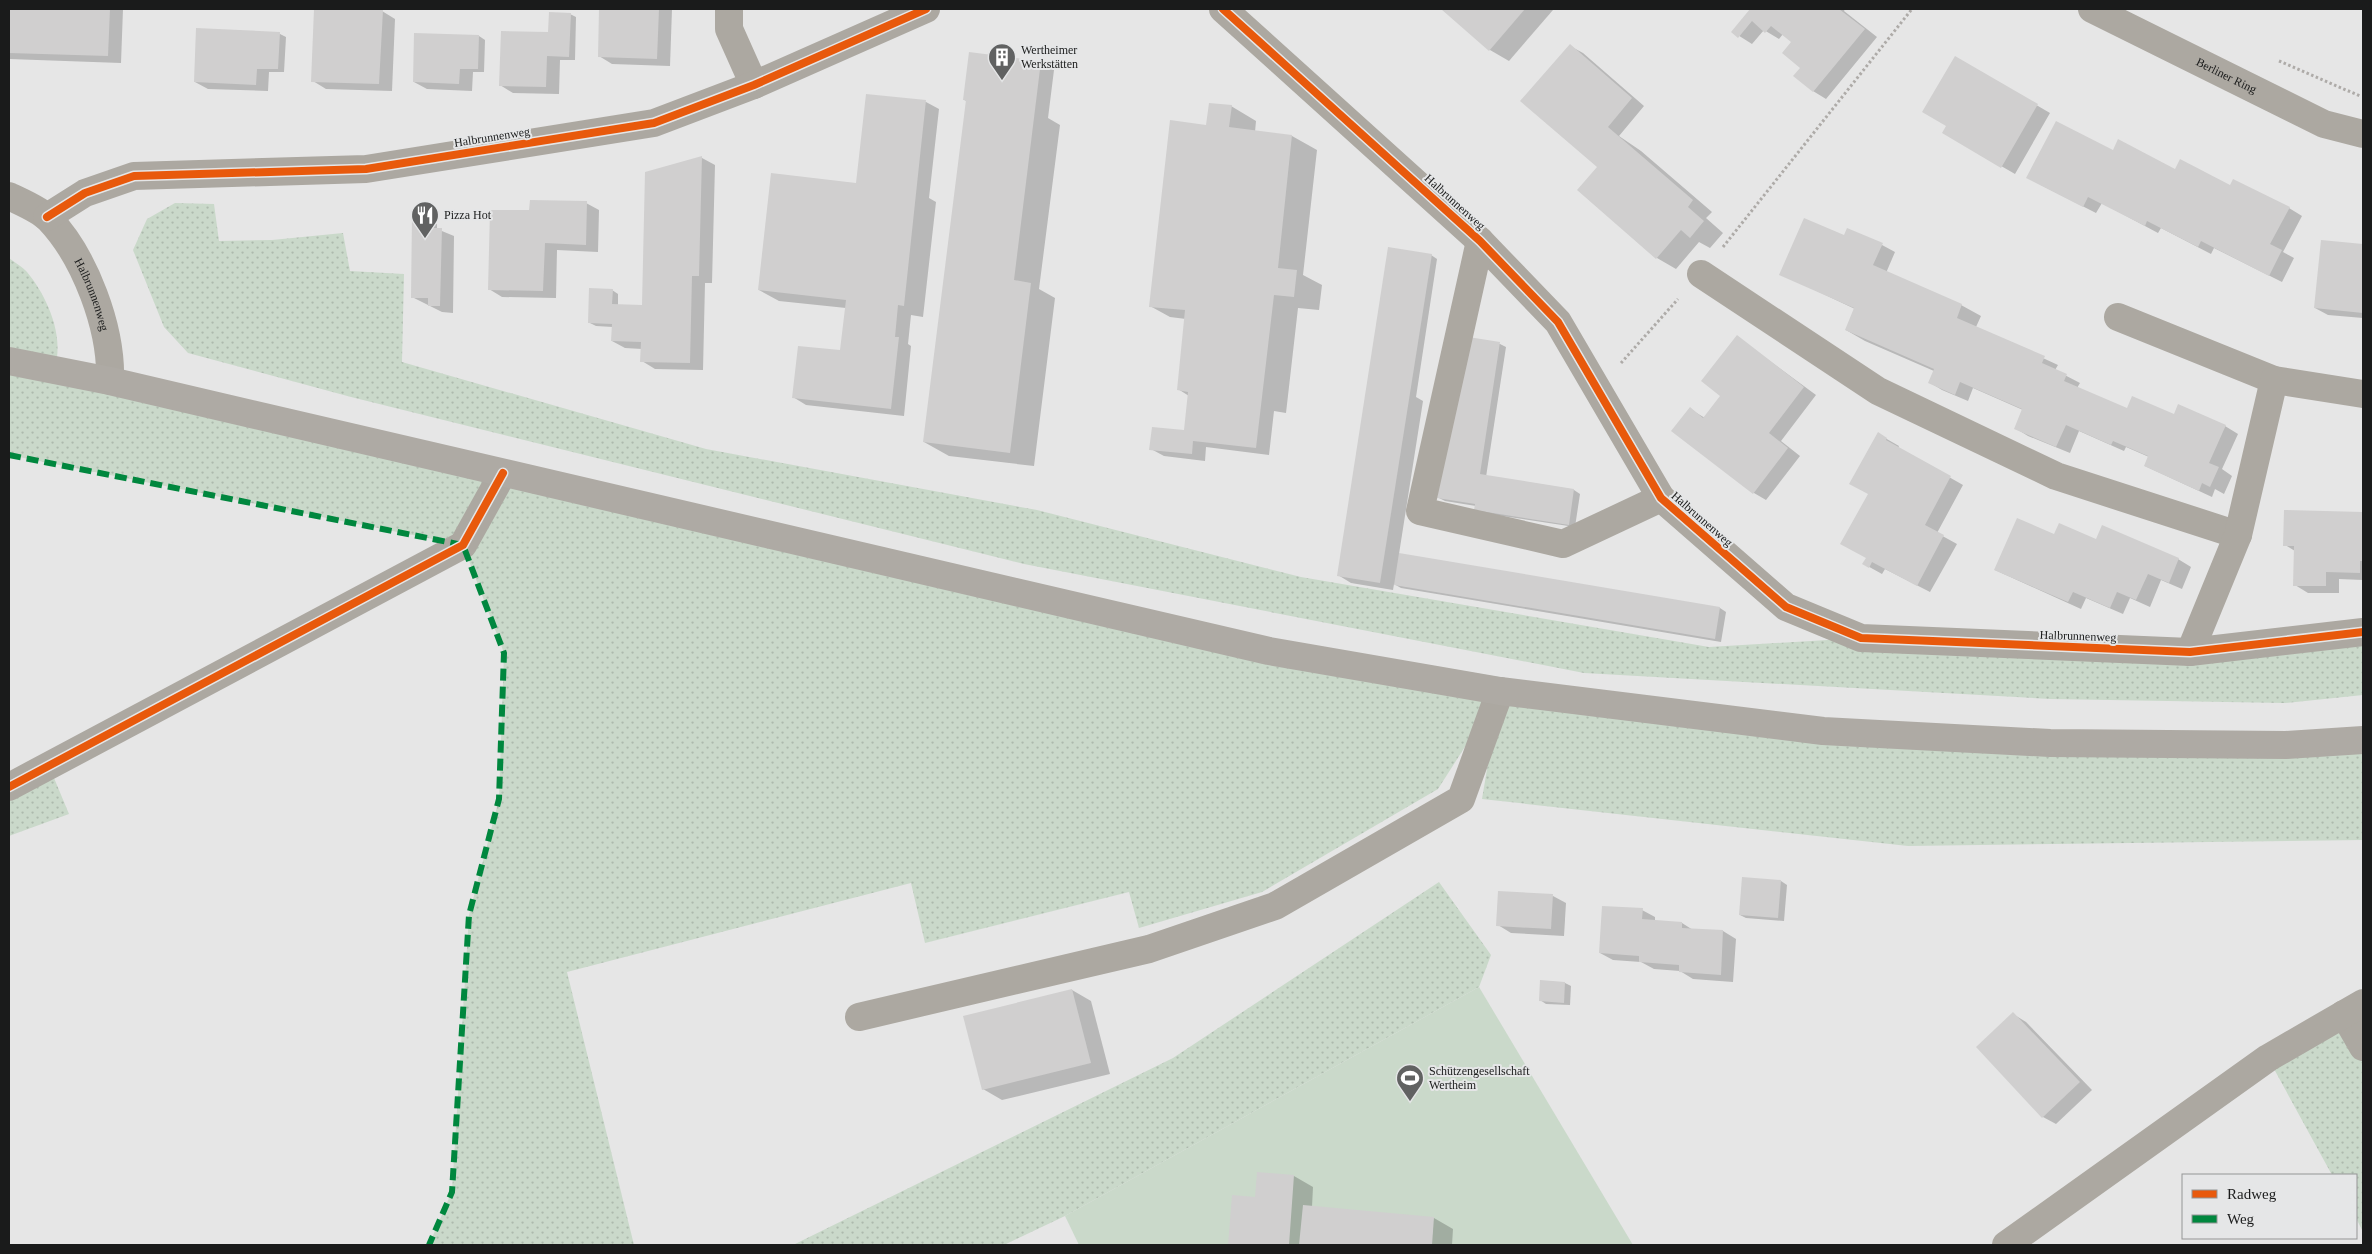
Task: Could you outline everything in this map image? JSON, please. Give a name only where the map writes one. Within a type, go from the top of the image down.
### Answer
[{"type":"main road","points":[[9,361],[110,381],[1269,651],[1500,691],[1823,732],[2050,743],[2286,745],[2363,740]]},
{"type":"street","points":[[729,9],[729,29],[754,85]]},
{"type":"street","name":"Halbrunnenweg","points":[[48,217],[86,194],[134,176],[366,169],[654,123],[754,85],[926,9]]},
{"type":"street","name":"Halbrunnenweg","points":[[1223,9],[1480,241],[1558,322],[1661,498],[1786,607],[1861,638],[2190,652],[2363,632]]},
{"type":"street","name":"Berliner Ring","points":[[2092,9],[2324,124],[2363,134]]},
{"type":"street","name":"Halbrunnenweg","points":[[9,196],[48,217],[72,249],[90,288],[106,332],[111,362],[110,381]]},
{"type":"street","name":"Halbrunnenweg","points":[[1480,241],[1420,511],[1563,544],[1661,498]]},
{"type":"street","points":[[1701,274],[1878,391],[2056,476],[2238,535]]},
{"type":"street","points":[[2118,317],[2274,380],[2363,394]]},
{"type":"street","points":[[2190,652],[2238,535],[2274,380]]},
{"type":"street","points":[[9,787],[463,545],[503,473]]},
{"type":"street","points":[[859,1018],[1149,949],[1275,906],[1461,799],[1500,691]]},
{"type":"street","points":[[2006,1245],[2268,1058],[2354,1008],[2363,1047]]},
{"type":"path","points":[[1597,389],[1701,274],[1912,9]]},
{"type":"green space","points":[[175,203],[214,204],[219,241],[272,240],[343,233],[350,271],[404,274],[402,362],[706,449],[1037,510],[1301,577],[1709,647],[1861,638],[2190,652],[2363,632],[2363,695],[2285,703],[2050,699],[1584,673],[1024,564],[351,397],[188,353],[164,327],[133,250],[147,219]]},
{"type":"green space","points":[[9,258],[27,272],[46,302],[57,336],[57,358],[9,347]]},
{"type":"green space","points":[[9,361],[1084,608],[1823,731],[2363,740],[2363,840],[1908,846],[1482,799],[1500,692],[1438,789],[1262,892],[1139,928],[1129,892],[925,943],[911,883],[567,972],[634,1245],[429,1245],[452,1191],[469,915],[499,799],[504,653],[463,545],[9,455]]},
{"type":"green space","points":[[49,766],[69,814],[9,836],[9,779]]},
{"type":"green space","points":[[1439,882],[1491,955],[1479,987],[1065,1216],[1004,1245],[793,1245],[1173,1058]]},
{"type":"green space","name":"Schützengesellschaft Wertheim","points":[[1479,987],[1633,1245],[1079,1245],[1065,1216]]},
{"type":"green space","points":[[2363,1003],[2363,1232],[2357,1220],[2357,1174],[2331,1174],[2268,1058]]},
{"type":"building","points":[[9,9],[110,9],[108,56],[9,53]]},
{"type":"building","points":[[314,9],[383,10],[379,84],[311,82]]},
{"type":"building","points":[[599,9],[659,9],[657,59],[598,57]]},
{"type":"building","points":[[1441,9],[1525,9],[1489,51]]},
{"type":"building","points":[[1750,9],[1839,9],[1865,29],[1813,92],[1793,76],[1800,68],[1782,53],[1791,42],[1771,26],[1765,33],[1752,21],[1738,38],[1731,32]]},
{"type":"building","points":[[549,12],[571,13],[569,57],[547,56],[546,87],[499,86],[501,31],[548,32]]},
{"type":"building","points":[[196,28],[280,32],[278,69],[257,69],[256,85],[194,82]]},
{"type":"building","points":[[414,33],[479,35],[478,69],[460,69],[459,84],[413,82]]},
{"type":"building","points":[[1570,44],[1632,98],[1608,127],[1693,200],[1688,207],[1704,221],[1690,238],[1681,230],[1656,259],[1577,190],[1597,167],[1520,101]]},
{"type":"building","points":[[969,52],[1041,61],[1014,280],[1031,283],[1010,453],[923,442],[966,100],[963,100]]},
{"type":"building","points":[[1955,56],[2038,104],[2001,168],[1942,133],[1946,126],[1922,112]]},
{"type":"building","points":[[866,94],[926,100],[904,306],[898,305],[895,337],[899,337],[891,409],[792,398],[798,346],[840,350],[846,300],[758,290],[771,173],[856,183]]},
{"type":"building","points":[[1209,103],[1232,105],[1229,127],[1292,135],[1278,268],[1297,270],[1294,297],[1274,295],[1256,448],[1193,441],[1192,454],[1149,450],[1152,427],[1184,430],[1188,392],[1177,390],[1185,310],[1149,307],[1170,120],[1206,125]]},
{"type":"building","points":[[2056,121],[2113,150],[2118,139],[2175,169],[2180,159],[2230,185],[2233,179],[2290,207],[2270,244],[2282,250],[2269,276],[2201,241],[2198,247],[2147,221],[2145,226],[2088,197],[2083,207],[2026,178]]},
{"type":"building","points":[[702,156],[699,276],[692,276],[690,363],[640,362],[641,342],[611,341],[612,324],[588,323],[589,288],[613,289],[612,304],[642,305],[645,172]]},
{"type":"building","points":[[530,200],[587,201],[586,245],[545,243],[543,291],[488,290],[490,210],[529,210]]},
{"type":"building","points":[[412,215],[425,216],[425,228],[442,228],[440,306],[428,306],[428,298],[411,298]]},
{"type":"building","points":[[1804,218],[1844,235],[1847,228],[1883,243],[1873,265],[1962,304],[1957,318],[2045,356],[2042,363],[2067,374],[2064,381],[2127,408],[2132,396],[2174,414],[2178,404],[2226,425],[2209,463],[2219,467],[2210,487],[2202,483],[2199,491],[2144,466],[2148,456],[2113,441],[2111,445],[2066,425],[2056,447],[2014,429],[2022,409],[1960,382],[1955,395],[1928,383],[1934,369],[1845,330],[1854,308],[1779,275]]},
{"type":"building","points":[[2321,240],[2363,244],[2363,313],[2314,308]]},
{"type":"building","points":[[1388,247],[1432,254],[1380,583],[1337,576]]},
{"type":"building","points":[[1737,335],[1804,387],[1769,433],[1788,448],[1753,494],[1671,431],[1690,407],[1703,418],[1720,396],[1701,381]]},
{"type":"building","points":[[1462,336],[1500,342],[1480,474],[1574,489],[1569,525],[1474,510],[1475,504],[1437,498]]},
{"type":"building","points":[[1878,432],[1887,438],[1886,440],[1951,476],[1925,525],[1944,535],[1917,586],[1872,562],[1869,568],[1862,564],[1866,558],[1840,544],[1868,494],[1849,484]]},
{"type":"building","points":[[2284,510],[2363,512],[2363,561],[2360,561],[2360,573],[2326,572],[2326,586],[2293,586],[2294,546],[2283,546]]},
{"type":"building","points":[[2017,518],[2054,534],[2059,523],[2096,539],[2102,525],[2179,558],[2169,583],[2148,574],[2136,600],[2117,592],[2110,608],[2073,592],[2068,602],[1994,570]]},
{"type":"building","points":[[1399,553],[1720,607],[1715,639],[1394,585]]},
{"type":"building","points":[[1742,877],[1781,880],[1778,918],[1739,915]]},
{"type":"building","points":[[1498,891],[1553,894],[1551,929],[1496,926]]},
{"type":"building","points":[[1602,906],[1643,908],[1642,919],[1682,922],[1682,928],[1723,930],[1721,975],[1679,972],[1679,965],[1639,962],[1639,956],[1599,953]]},
{"type":"building","points":[[1540,980],[1565,982],[1564,1003],[1539,1001]]},
{"type":"building","points":[[1072,989],[1091,1063],[982,1090],[963,1016]]},
{"type":"building","points":[[2013,1012],[2080,1082],[2042,1118],[1976,1047]]},
{"type":"building","points":[[1257,1172],[1294,1175],[1289,1245],[1228,1245],[1232,1195],[1255,1197]]},
{"type":"building","points":[[1303,1205],[1434,1217],[1432,1245],[1299,1245]]},
{"type":"marked path","points":[[9,455],[463,545],[504,653],[499,799],[469,915],[452,1192],[429,1245]]},
{"type":"cycle path","points":[[47,217],[85,193],[134,176],[366,169],[654,123],[754,85],[926,9]]},
{"type":"cycle path","points":[[1223,9],[1480,241],[1558,322],[1661,498],[1786,607],[1861,638],[2190,652],[2363,632]]},
{"type":"cycle path","points":[[9,787],[463,545],[503,473]]},
{"type":"place","name":"Wertheimer Werkstätten","points":[[1002,81]]},
{"type":"place","name":"Pizza Hot","points":[[425,239]]},
{"type":"place","name":"Schützengesellschaft Wertheim","points":[[1410,1102]]}]
